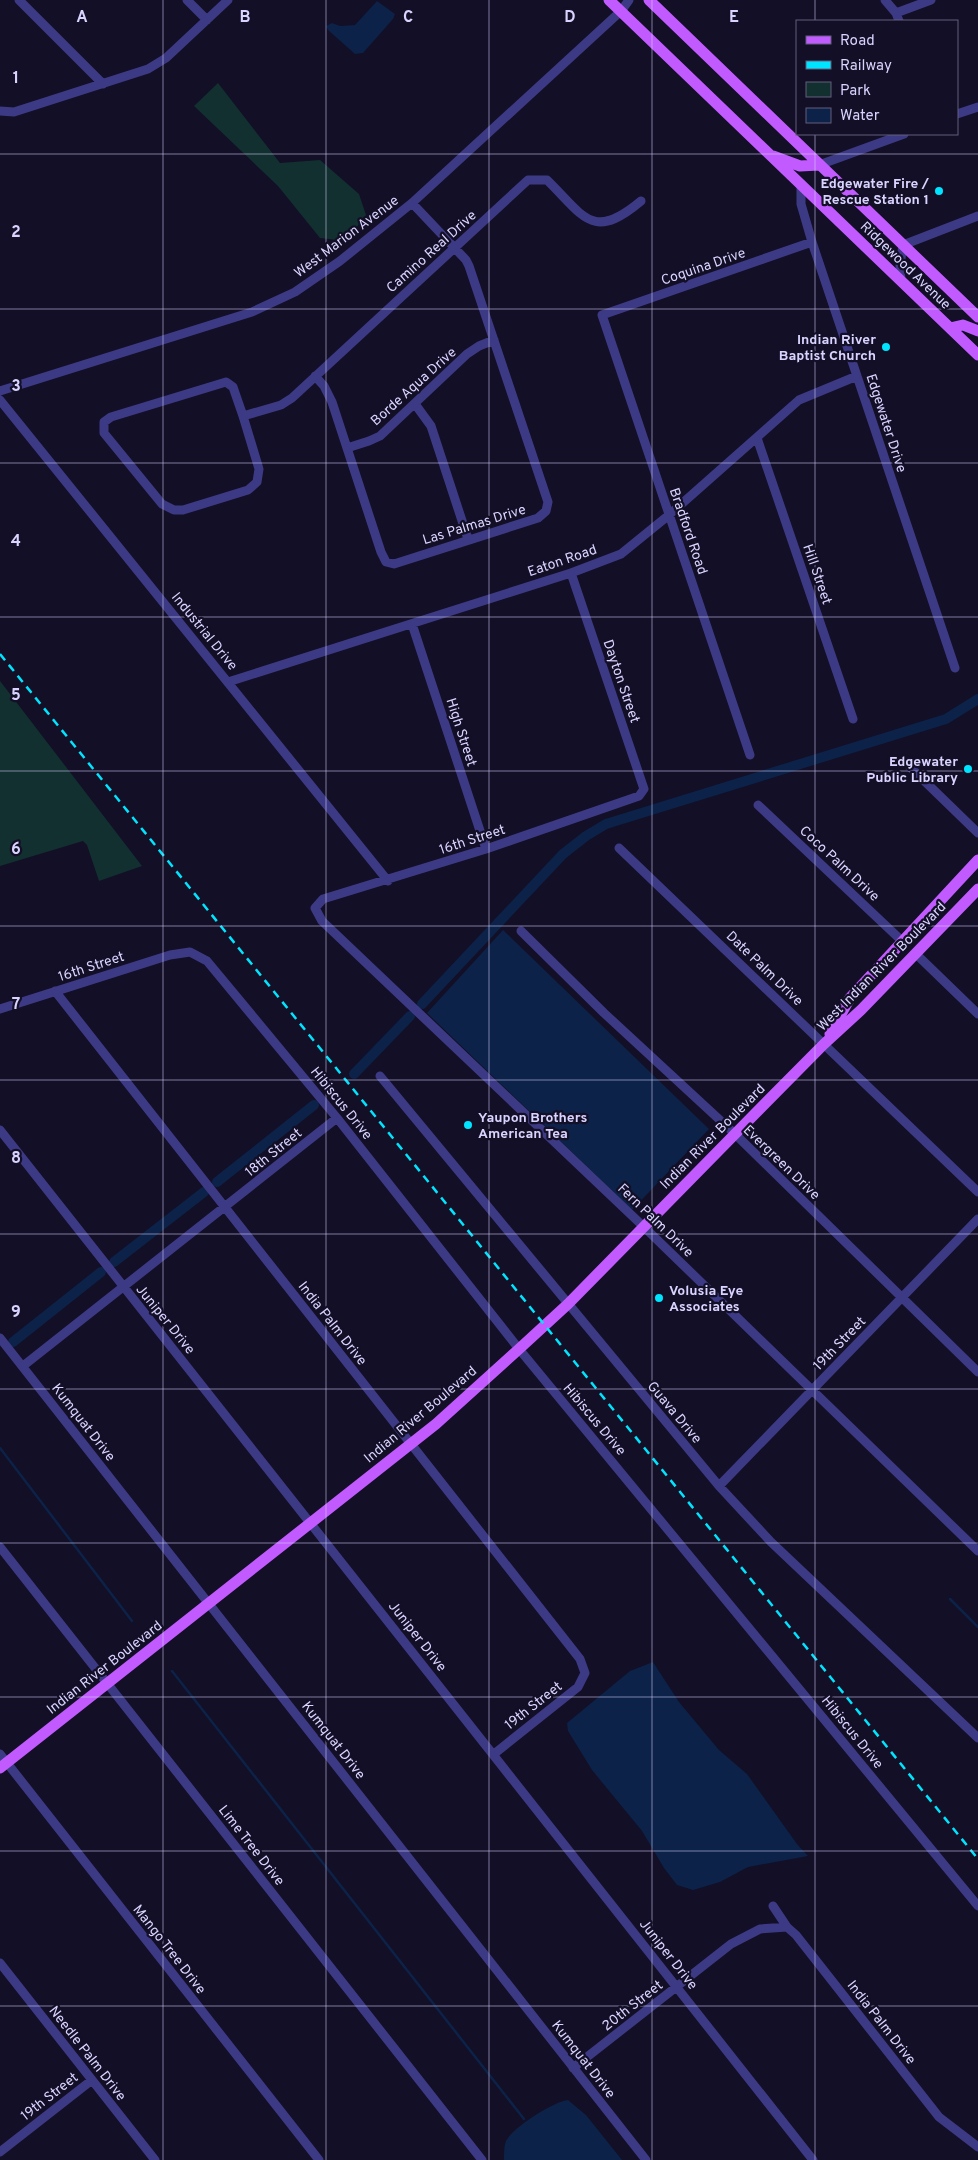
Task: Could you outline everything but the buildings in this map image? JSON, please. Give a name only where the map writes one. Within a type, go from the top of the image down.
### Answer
[{"type":"main road","name":"Ridgewood Avenue","points":[[609,0],[978,356]]},
{"type":"main road","name":"Ridgewood Avenue","points":[[649,0],[978,317]]},
{"type":"main road","name":"Ridgewood Avenue","points":[[770,155],[800,166],[819,165]]},
{"type":"main road","points":[[950,328],[962,325],[978,330]]},
{"type":"main road","name":"West Indian River Boulevard","points":[[824,1044],[850,998],[978,860]]},
{"type":"main road","name":"West Indian River Boulevard","points":[[824,1044],[861,1010],[978,889]]},
{"type":"main road","name":"Indian River Boulevard","points":[[2,1762],[108,1683],[410,1444],[519,1349],[568,1304],[824,1044]]},
{"type":"street","points":[[19,0],[104,84]]},
{"type":"street","points":[[186,0],[207,20]]},
{"type":"street","points":[[0,111],[14,112],[148,69],[166,58],[228,0]]},
{"type":"street","name":"West Marion Avenue","points":[[0,391],[252,312],[296,292],[340,261],[412,203],[621,11],[629,0]]},
{"type":"street","points":[[885,0],[898,17],[931,0]]},
{"type":"street","points":[[958,114],[978,107]]},
{"type":"street","points":[[819,165],[901,135]]},
{"type":"street","name":"Camino Real Drive","points":[[243,416],[281,405],[292,398],[528,180],[547,180],[588,220],[600,223],[625,214],[640,201]]},
{"type":"street","name":"Edgewater Drive","points":[[801,185],[801,204],[812,242],[955,668]]},
{"type":"street","name":"Las Palmas Drive","points":[[315,376],[329,393],[381,552],[386,562],[394,564],[538,518],[546,511],[548,502],[469,266],[455,248],[412,203]]},
{"type":"street","points":[[901,281],[900,265],[903,244],[978,216]]},
{"type":"street","name":"Coquina Drive","points":[[602,315],[812,242]]},
{"type":"street","name":"Bradford Road","points":[[602,315],[750,755]]},
{"type":"street","name":"Borde Aqua Drive","points":[[347,448],[369,442],[380,436],[467,354],[479,346],[494,340]]},
{"type":"street","name":"Eaton Road","points":[[228,682],[571,573],[621,554],[669,515],[800,400],[857,376]]},
{"type":"street","points":[[226,382],[233,387],[243,416],[259,469],[257,482],[248,490],[183,510],[174,510],[162,504],[104,433],[104,422],[111,417],[226,382]]},
{"type":"street","name":"Industrial Drive","points":[[0,400],[388,881]]},
{"type":"street","points":[[416,404],[431,426],[468,539]]},
{"type":"street","name":"Hill Street","points":[[757,438],[853,719]]},
{"type":"street","name":"Dayton Street","points":[[571,573],[644,789],[639,796]]},
{"type":"street","name":"High Street","points":[[412,624],[486,849]]},
{"type":"street","points":[[910,767],[978,833]]},
{"type":"street","name":"16th Street","points":[[315,908],[323,899],[388,881],[639,796]]},
{"type":"street","name":"Coco Palm Drive","points":[[758,805],[902,940]]},
{"type":"street","name":"Date Palm Drive","points":[[619,848],[978,1192]]},
{"type":"street","name":"Fern Palm Drive","points":[[315,908],[322,920],[644,1227],[978,1551]]},
{"type":"street","name":"Evergreen Drive","points":[[521,932],[604,1013],[734,1134],[978,1372]]},
{"type":"street","name":"16th Street","points":[[0,1009],[170,955],[190,952]]},
{"type":"street","name":"Hibiscus Drive","points":[[190,952],[208,961],[338,1118],[519,1349],[978,1906]]},
{"type":"street","points":[[916,954],[978,1014]]},
{"type":"street","name":"India Palm Drive","points":[[55,991],[580,1659],[585,1673]]},
{"type":"street","name":"Guava Drive","points":[[380,1076],[719,1486],[771,1542],[978,1738]]},
{"type":"street","name":"18th Street","points":[[23,1366],[338,1118]]},
{"type":"street","name":"Juniper Drive","points":[[0,1130],[813,2160]]},
{"type":"street","name":"19th Street","points":[[719,1486],[978,1218]]},
{"type":"street","name":"Kumquat Drive","points":[[0,1338],[646,2160]]},
{"type":"street","name":"Lime Tree Drive","points":[[0,1547],[482,2160]]},
{"type":"street","name":"19th Street","points":[[494,1754],[578,1687],[585,1673]]},
{"type":"street","name":"Mango Tree Drive","points":[[2,1762],[319,2160]]},
{"type":"street","name":"India Palm Drive","points":[[773,1906],[787,1927],[802,1943],[939,2117],[978,2147]]},
{"type":"street","name":"20th Street","points":[[573,2068],[732,1944],[760,1929],[787,1927]]},
{"type":"street","name":"Needle Palm Drive","points":[[0,1963],[155,2160]]},
{"type":"street","name":"19th Street","points":[[0,2152],[92,2080]]},
{"type":"green space","points":[[218,83],[280,163],[320,160],[359,194],[366,215],[346,241],[320,238],[278,186],[194,106]]},
{"type":"green space","points":[[0,681],[142,866],[99,881],[87,845],[83,841],[0,866]]},
{"type":"water","points":[[377,1],[395,14],[393,19],[363,53],[355,54],[326,26],[332,23],[340,26],[355,25]]},
{"type":"water","points":[[503,930],[709,1129],[632,1210],[427,1013]]},
{"type":"water","points":[[653,1662],[679,1702],[719,1750],[747,1774],[797,1844],[808,1856],[748,1867],[720,1882],[693,1890],[677,1885],[664,1868],[642,1831],[592,1770],[568,1731],[567,1723],[630,1671]]},
{"type":"water","points":[[568,2100],[586,2115],[622,2160],[504,2160],[504,2147],[510,2135],[525,2122],[554,2105]]},
{"type":"waterway","points":[[422,1004],[563,854],[586,836],[606,824],[946,719],[978,699]]},
{"type":"waterway","points":[[354,1074],[410,1016]]},
{"type":"waterway","points":[[217,1182],[314,1105]]},
{"type":"waterway","points":[[114,1262],[204,1192]]},
{"type":"waterway","points":[[13,1342],[101,1272]]},
{"type":"waterway","points":[[0,1448],[132,1621]]},
{"type":"waterway","points":[[950,1599],[978,1627]]},
{"type":"waterway","points":[[172,1671],[524,2119]]},
{"type":"railway","points":[[0,654],[978,1859]]},
{"type":"place","name":"Edgewater Fire / Rescue Station 1","points":[[939,191]]},
{"type":"place","name":"Indian River Baptist Church","points":[[886,347]]},
{"type":"place","name":"Edgewater Public Library","points":[[968,769]]},
{"type":"place","name":"Yaupon Brothers American Tea","points":[[468,1125]]},
{"type":"place","name":"Volusia Eye Associates","points":[[659,1298]]}]
